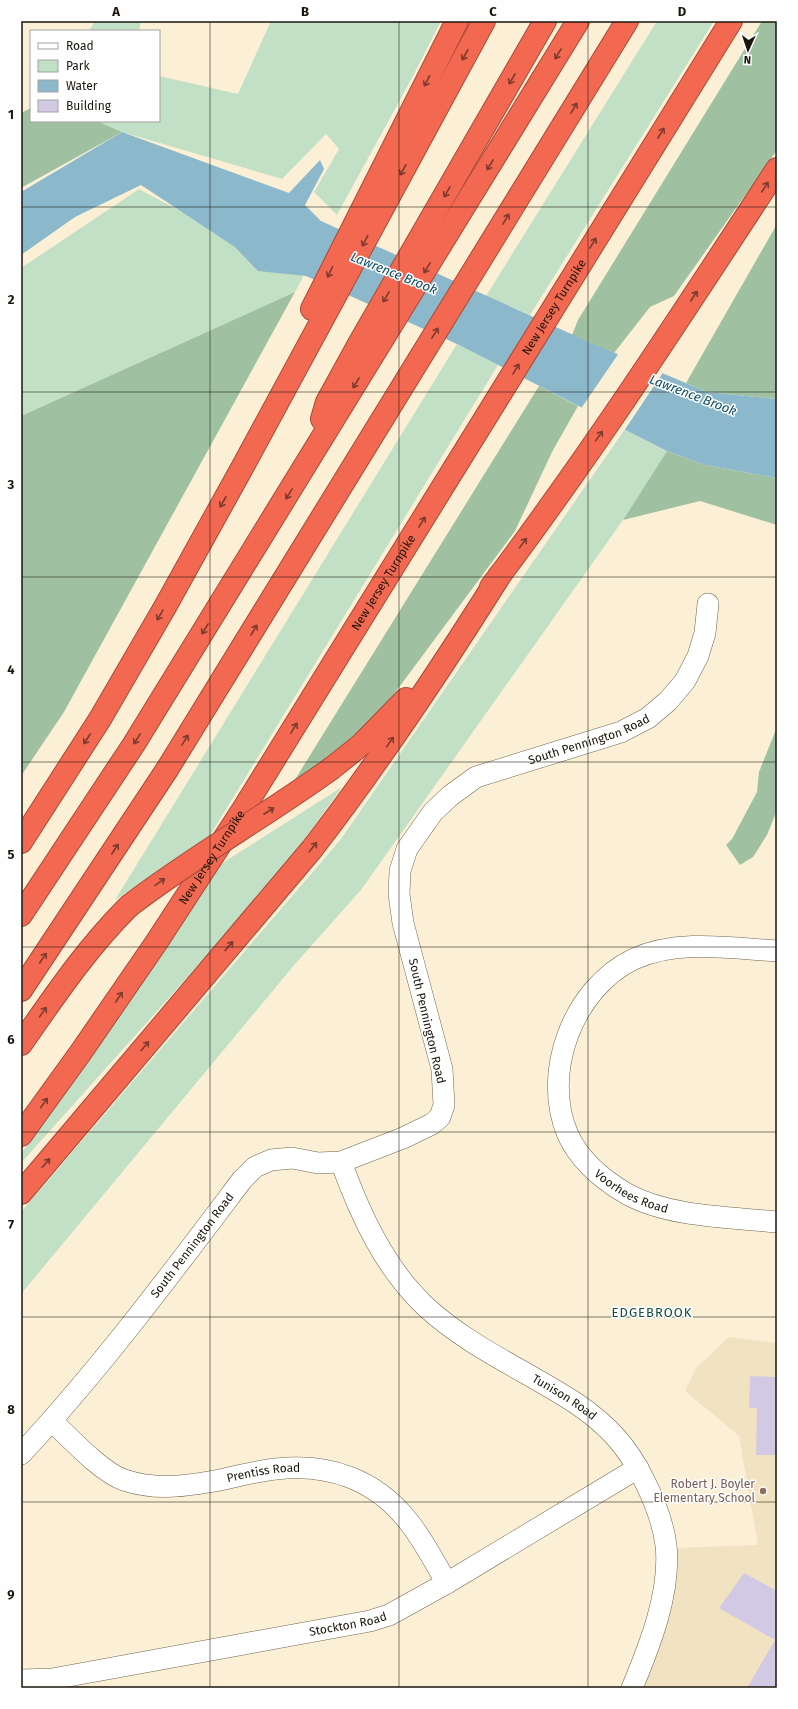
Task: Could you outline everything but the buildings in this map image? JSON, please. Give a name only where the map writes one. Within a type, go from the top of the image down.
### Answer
[{"type":"highway","points":[[21,842],[100,719],[242,468],[286,364],[314,321],[374,203],[457,21]]},
{"type":"highway","points":[[374,203],[484,21]]},
{"type":"highway","points":[[21,915],[134,744],[309,461],[368,346],[426,227],[545,21]]},
{"type":"highway","points":[[368,346],[447,235],[578,21]]},
{"type":"highway","points":[[21,990],[168,768],[627,21]]},
{"type":"highway","name":"New Jersey Turnpike","points":[[21,1135],[81,1052],[156,943],[244,808],[731,21]]},
{"type":"highway","points":[[21,1044],[77,964],[104,931],[129,906],[159,883],[332,768],[362,744],[390,717],[416,688],[500,575],[673,329],[777,169]]},
{"type":"highway","points":[[21,1192],[321,836],[350,799],[443,665],[500,575]]},
{"type":"street","name":"South Pennington Road","points":[[21,1454],[52,1421],[143,1310],[242,1180],[255,1167],[272,1160],[292,1158],[318,1163],[341,1162],[402,1138],[432,1124],[440,1117],[444,1104],[442,1069],[403,923],[399,894],[400,871],[407,849],[433,812],[450,796],[476,777],[621,732],[648,718],[668,701],[685,682],[698,656],[705,633],[708,604]]},
{"type":"street","name":"Voorhees Road","points":[[777,951],[691,947],[666,950],[634,959],[613,972],[591,993],[575,1019],[564,1044],[559,1073],[561,1114],[568,1136],[585,1160],[604,1180],[628,1194],[650,1204],[674,1211],[777,1222]]},
{"type":"street","name":"Tunison Road","points":[[341,1162],[356,1202],[376,1240],[396,1273],[425,1305],[459,1333],[578,1405],[604,1425],[622,1442],[638,1468],[661,1518],[666,1546],[666,1568],[663,1594],[657,1621],[632,1688]]},
{"type":"street","name":"Prentiss Road","points":[[52,1421],[104,1469],[123,1480],[145,1486],[163,1488],[186,1487],[275,1469],[298,1467],[327,1471],[352,1477],[374,1489],[393,1503],[409,1521],[447,1582]]},
{"type":"street","name":"Stockton Road","points":[[21,1680],[52,1680],[370,1621],[389,1615],[638,1468]]},
{"type":"shaded area","name":"Robert J. Boyler Elementary School","points":[[729,1337],[777,1343],[777,1688],[642,1688],[676,1548],[758,1545],[739,1436],[685,1391],[696,1368]]},
{"type":"green space","points":[[95,21],[141,21],[139,30],[90,30]]},
{"type":"green space","points":[[271,21],[441,21],[413,76],[337,215],[314,192],[339,149],[326,134],[282,179],[122,132],[99,122],[160,122],[160,76],[238,94]]},
{"type":"green space","points":[[657,21],[714,21],[530,315],[486,296]]},
{"type":"green space","points":[[762,21],[777,21],[777,150],[674,296],[650,307],[614,353],[572,335],[578,320]]},
{"type":"green space","points":[[30,108],[30,122],[99,122],[122,132],[21,188],[21,113]]},
{"type":"green space","points":[[139,189],[303,277],[295,292],[21,416],[21,268]]},
{"type":"green space","points":[[777,224],[777,399],[707,392],[686,383]]},
{"type":"green space","points":[[295,292],[64,712],[21,776],[21,416]]},
{"type":"green space","points":[[457,344],[498,365],[209,837],[115,900]]},
{"type":"green space","points":[[539,386],[578,406],[552,452],[515,531],[377,717],[291,786]]},
{"type":"green space","points":[[625,429],[667,451],[623,520],[361,890],[295,964],[21,1294],[21,1212],[341,839]]},
{"type":"green space","points":[[667,451],[705,465],[777,478],[777,525],[700,501],[623,520]]},
{"type":"green space","points":[[777,727],[777,810],[767,835],[753,857],[740,865],[726,845],[732,839],[757,792],[759,772]]},
{"type":"green space","points":[[342,787],[278,876],[21,1163],[21,1154],[221,864]]},
{"type":"water","name":"Lawrence Brook","points":[[122,132],[289,193],[320,160],[324,169],[305,205],[321,221],[589,342],[707,392],[777,399],[777,478],[705,465],[667,451],[457,344],[306,276],[258,271],[235,247],[141,185],[75,217],[21,255],[21,192]]},
{"type":"pier","points":[[619,353],[664,371],[624,431],[580,410]]},
{"type":"place","name":"Robert J. Boyler Elementary School","points":[[763,1491]]},
{"type":"district","name":"EDGEBROOK","points":[[652,1312]]}]
